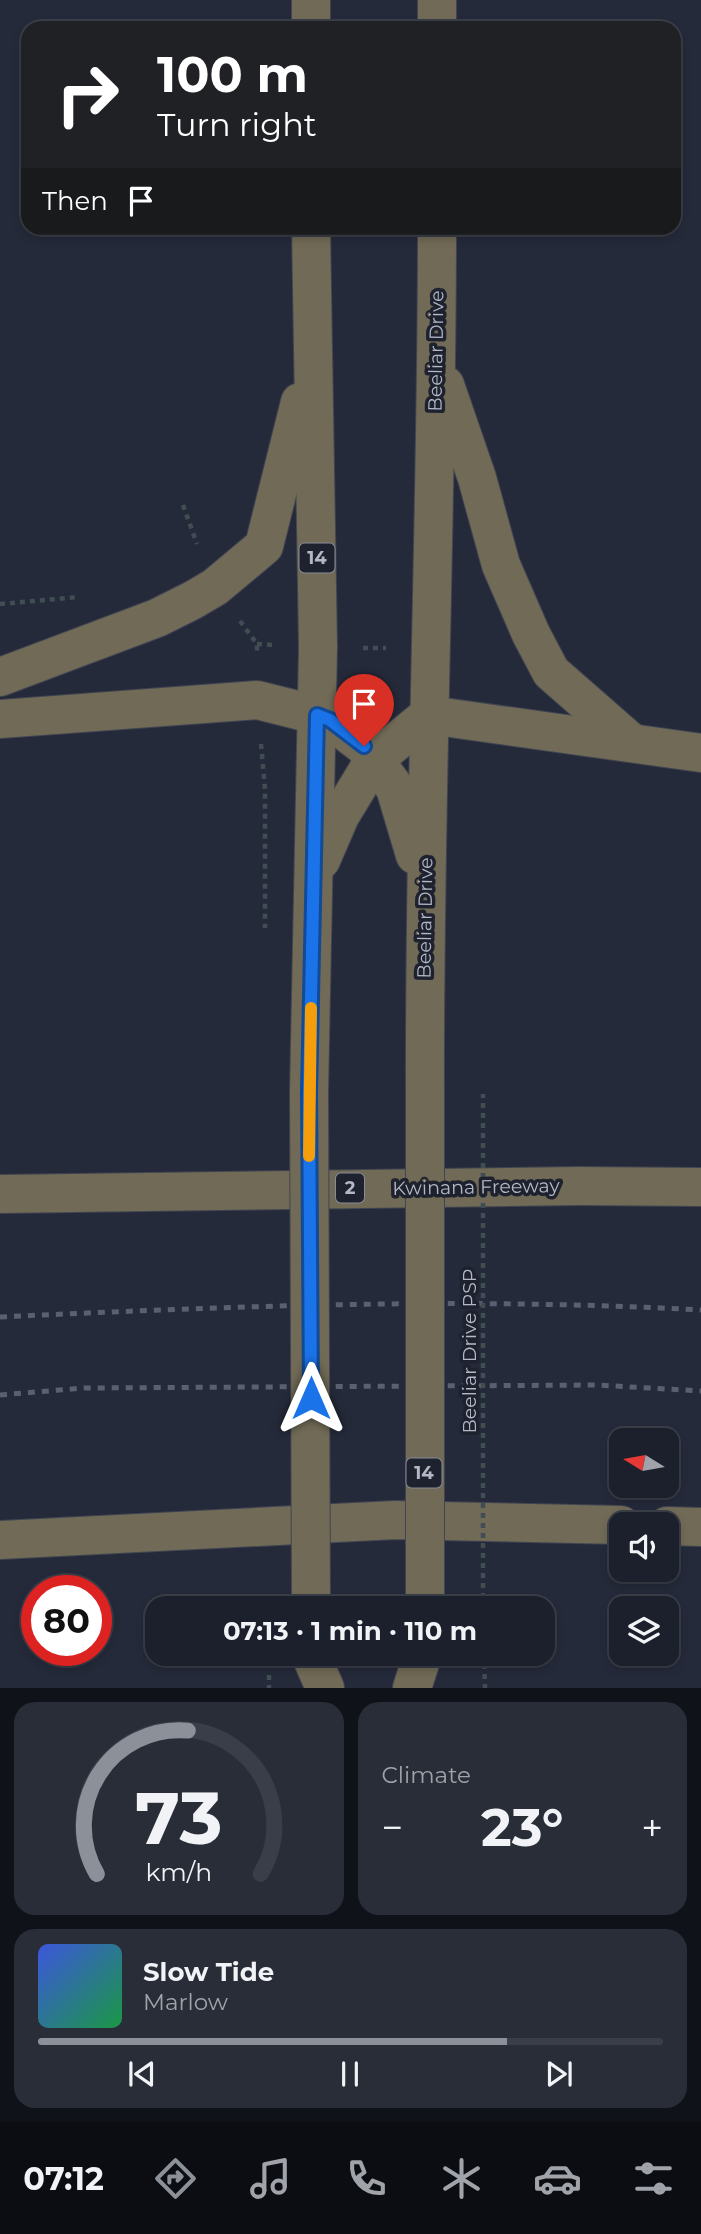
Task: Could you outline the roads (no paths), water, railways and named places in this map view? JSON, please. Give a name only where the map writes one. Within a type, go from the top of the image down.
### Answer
[{"type":"highway","points":[[311,0],[311,21]]},
{"type":"highway","points":[[437,0],[437,21]]},
{"type":"highway","name":"14","points":[[311,235],[318,647],[309,1092],[311,1596]]},
{"type":"highway","name":"Beeliar Drive","points":[[425,1596],[424,902],[437,360],[437,235]]},
{"type":"highway","points":[[0,677],[157,618],[215,587],[264,545],[313,351]]},
{"type":"highway","points":[[437,360],[477,478],[501,565],[531,634],[551,672],[632,743]]},
{"type":"highway","points":[[0,719],[257,700],[330,720],[364,746],[395,788],[417,864],[424,902]]},
{"type":"highway","points":[[313,880],[340,816],[374,760],[429,715],[701,754]]},
{"type":"highway","name":"Kwinana Freeway","points":[[0,1194],[536,1186],[701,1187]]},
{"type":"highway","points":[[0,1540],[396,1521],[609,1525]]},
{"type":"highway","points":[[679,1527],[701,1527]]},
{"type":"highway","points":[[310,1666],[310,1688]]},
{"type":"highway","points":[[315,1666],[325,1688]]},
{"type":"highway","points":[[412,1688],[420,1666]]},
{"type":"highway","points":[[424,1666],[424,1688]]},
{"type":"railway","points":[[0,1317],[350,1304],[526,1304],[701,1310]]},
{"type":"railway","points":[[0,1395],[84,1388],[597,1385],[701,1391]]}]
